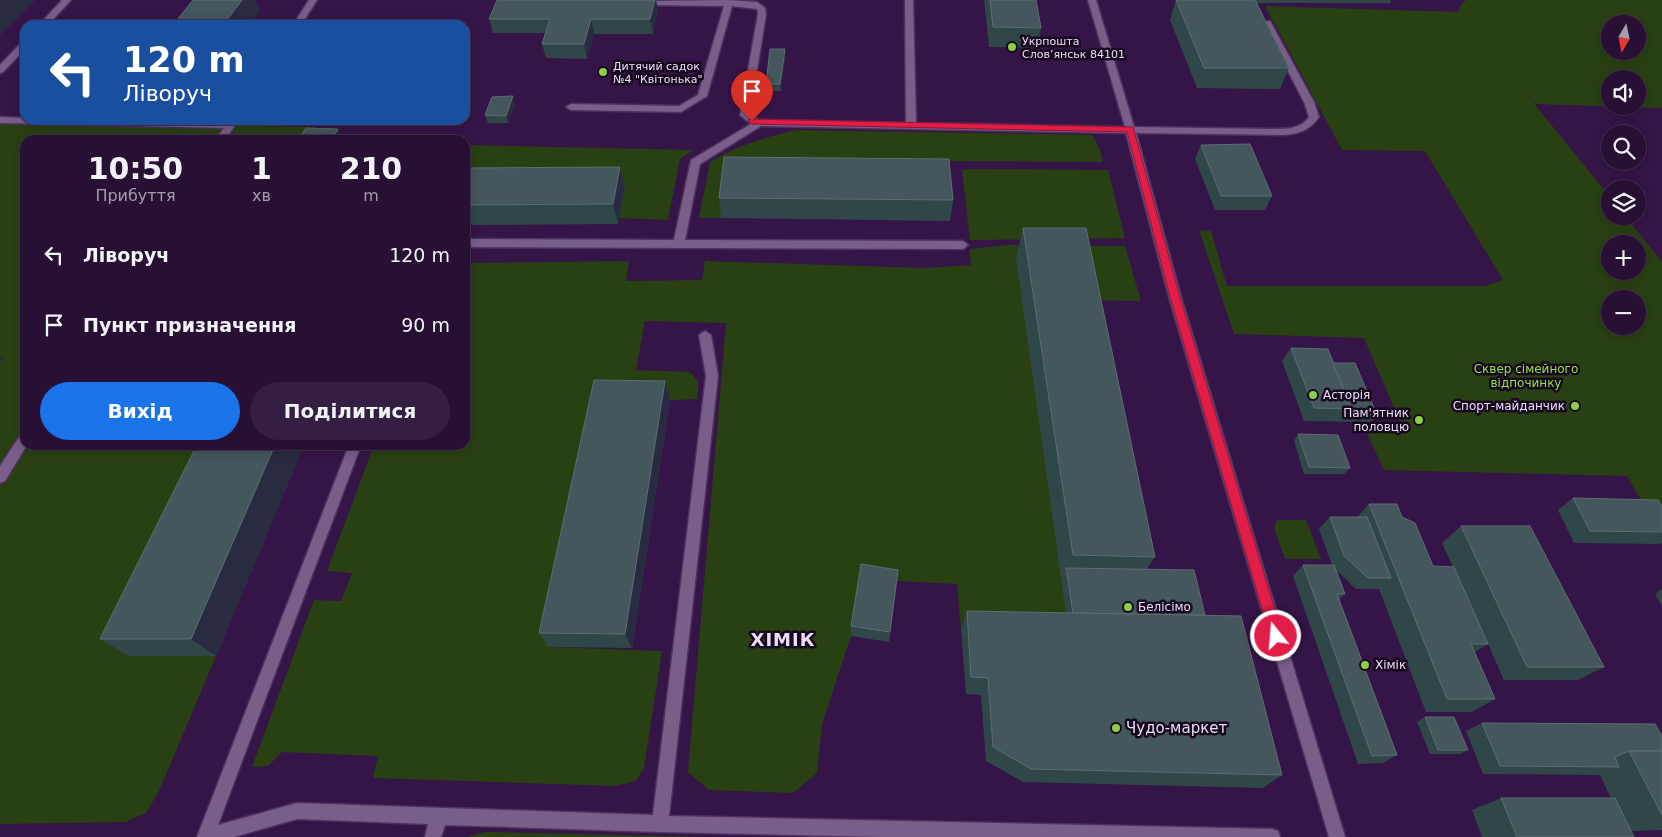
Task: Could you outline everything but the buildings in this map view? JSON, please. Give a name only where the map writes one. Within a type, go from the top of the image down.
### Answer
[{"type":"street","points":[[48,20],[67,0]]},
{"type":"street","points":[[300,20],[313,0]]},
{"type":"street","points":[[908,0],[911,125]]},
{"type":"street","points":[[1092,0],[1130,129],[1178,306],[1337,837]]},
{"type":"street","points":[[645,3],[730,2],[757,5],[761,8],[762,14],[745,115],[752,121],[760,123],[1286,132],[1303,129],[1311,123],[1314,117],[1309,102],[1267,23]]},
{"type":"street","points":[[571,107],[681,109],[702,96],[730,2]]},
{"type":"street","points":[[0,70],[20,49]]},
{"type":"street","points":[[0,120],[20,120]]},
{"type":"street","points":[[679,242],[695,162],[760,123]]},
{"type":"street","points":[[470,243],[679,242],[962,245]]},
{"type":"street","points":[[660,824],[712,376],[705,334]]},
{"type":"street","points":[[0,476],[20,446]]},
{"type":"street","points":[[205,837],[353,450]]},
{"type":"street","points":[[213,837],[219,833],[297,812],[660,824],[1272,837]]},
{"type":"street","points":[[433,837],[438,818]]},
{"type":"green space","name":"Сквер сімейного відпочинку","points":[[1466,0],[1662,0],[1662,108],[1646,107],[1646,70],[1601,70],[1601,106],[1535,104],[1506,69],[1601,186],[1601,225],[1632,225],[1640,235],[1601,235],[1601,280],[1646,280],[1646,242],[1662,262],[1662,537],[1627,476],[1384,470],[1363,425],[1401,424],[1364,338],[1234,334],[1199,230],[1211,231],[1227,286],[1485,286],[1503,280],[1425,151],[1342,150],[1265,6],[1459,12],[1460,6]]},
{"type":"green space","points":[[0,120],[20,120],[20,125],[315,127],[310,135],[20,135],[20,450],[227,450],[130,656],[216,656],[159,791],[146,813],[125,822],[0,824]]},
{"type":"green space","points":[[796,130],[1092,135],[1100,150],[1103,162],[932,161],[726,178],[721,218],[699,218],[710,162],[730,151],[751,143]]},
{"type":"green space","points":[[470,145],[693,150],[680,159],[668,220],[619,218],[470,189]]},
{"type":"green space","points":[[962,170],[1108,170],[1125,238],[970,240]]},
{"type":"green space","points":[[1009,245],[1125,246],[1141,301],[1085,300],[1069,631],[961,629],[957,584],[897,581],[860,576],[851,636],[822,724],[817,773],[793,793],[709,790],[688,772],[726,323],[645,321],[636,370],[690,372],[698,381],[698,399],[670,400],[548,647],[662,651],[644,768],[636,781],[615,786],[373,778],[378,756],[282,752],[268,766],[252,767],[314,600],[341,601],[352,573],[327,571],[372,450],[470,450],[470,263],[629,261],[626,281],[702,280],[705,261],[924,268],[971,265],[969,249]]},
{"type":"green space","points":[[1277,520],[1306,520],[1321,559],[1285,559],[1274,528]]},
{"type":"green space","points":[[486,832],[709,837],[467,837]]},
{"type":"place","name":"Укрпошта Слов’янськ 84101","points":[[1012,47]]},
{"type":"place","name":"Дитячий садок №4 \"Квітонька\"","points":[[603,72]]},
{"type":"place","name":"Асторія","points":[[1313,395]]},
{"type":"place","name":"Спорт-майданчик","points":[[1575,406]]},
{"type":"place","name":"Пам'ятник половцю","points":[[1419,420]]},
{"type":"place","name":"Белісімо","points":[[1128,607]]},
{"type":"place","name":"Хімік","points":[[1365,665]]},
{"type":"place","name":"Чудо-маркет","points":[[1116,728]]},
{"type":"district","name":"ХІМІК","points":[[783,640]]},
{"type":"route","points":[[752,121],[760,123],[1130,129],[1175,297],[1276,636]]}]
